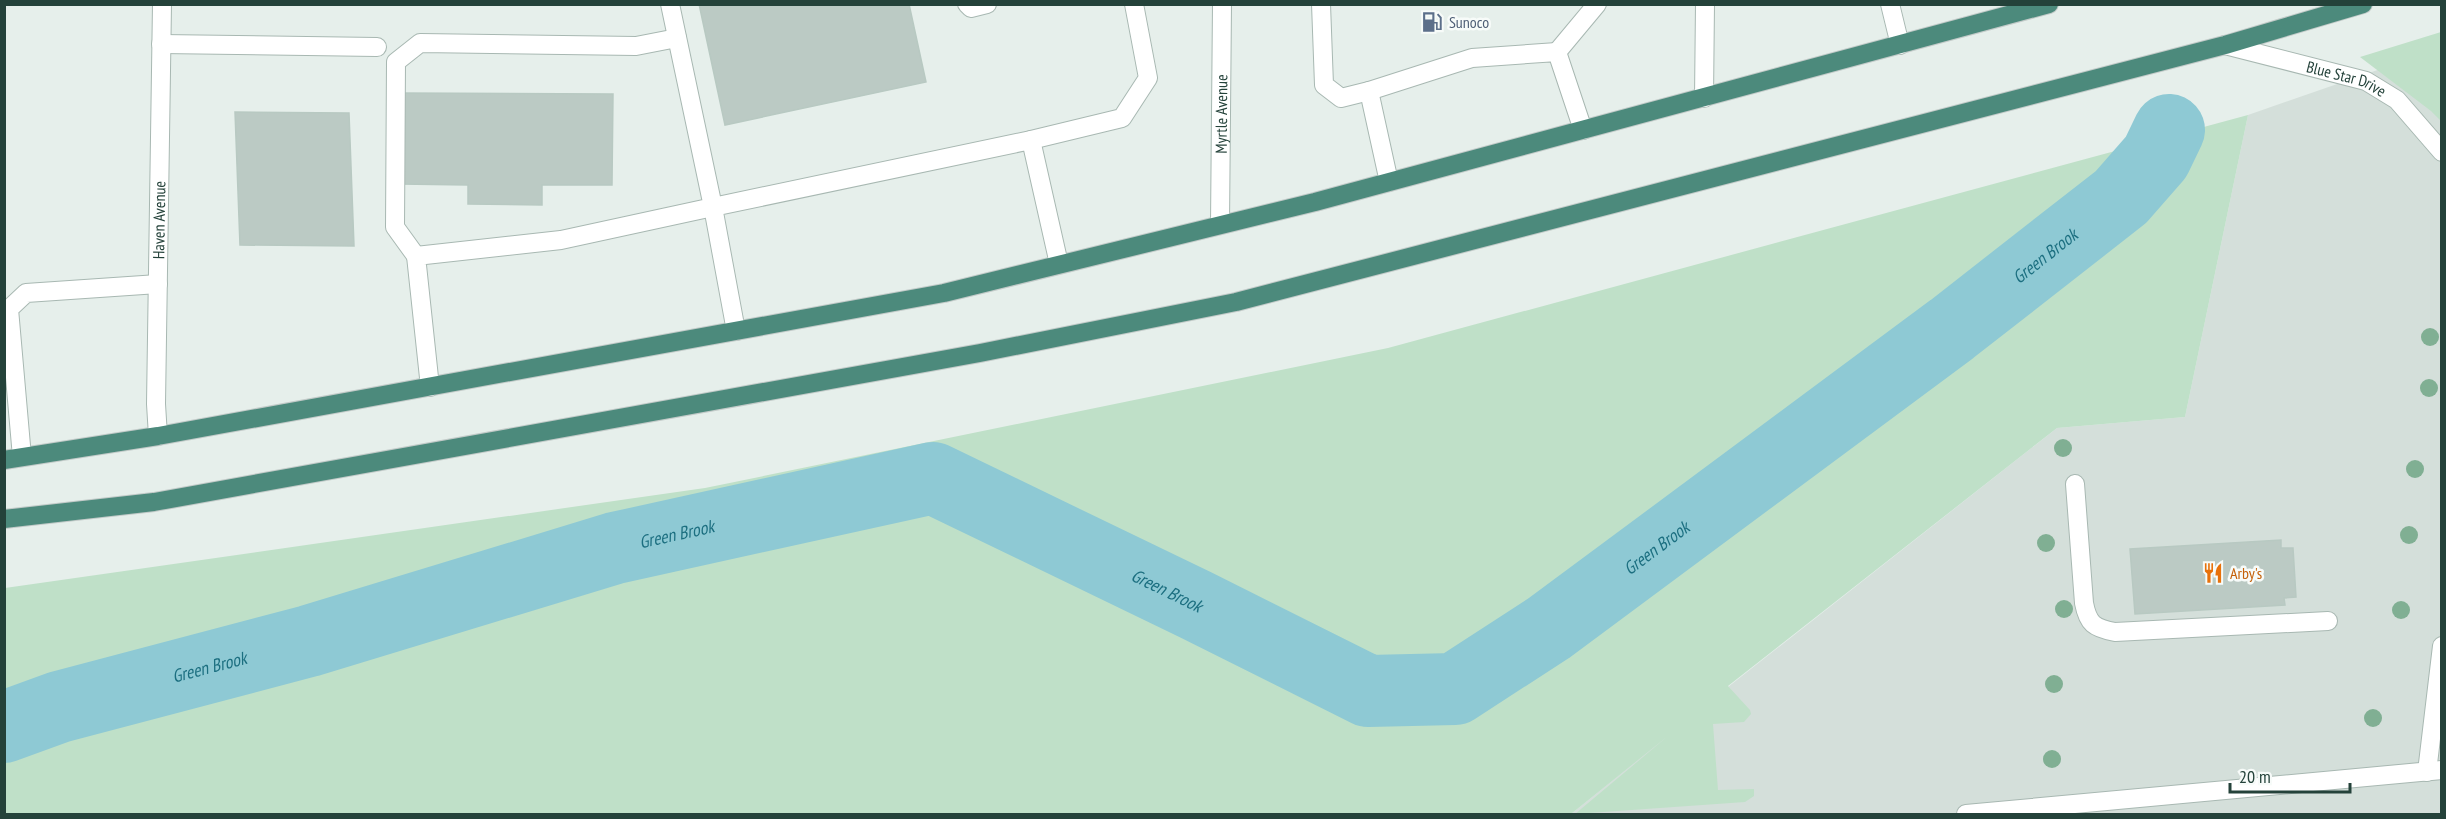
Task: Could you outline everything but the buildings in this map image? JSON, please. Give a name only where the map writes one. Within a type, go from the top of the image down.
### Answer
[{"type":"highway","points":[[13,458],[158,436],[944,293],[1389,182],[2049,4]]},
{"type":"highway","points":[[4,519],[154,502],[980,353],[1236,302],[2225,45],[2363,4]]},
{"type":"street","name":"Haven Avenue","points":[[158,436],[156,404],[162,4]]},
{"type":"street","points":[[670,4],[713,207],[736,331]]},
{"type":"street","points":[[967,4],[970,8],[987,4]]},
{"type":"street","points":[[416,256],[561,240],[1030,140],[1122,118],[1148,78],[1134,4]]},
{"type":"street","name":"Myrtle Avenue","points":[[1220,224],[1222,4]]},
{"type":"street","points":[[1321,4],[1324,85],[1341,98],[1472,58],[1557,52],[1597,4]]},
{"type":"street","points":[[1704,98],[1705,4]]},
{"type":"street","points":[[1890,4],[1900,45]]},
{"type":"street","points":[[430,387],[416,256],[395,227],[396,62],[420,43],[636,46],[677,38]]},
{"type":"street","points":[[162,44],[377,47]]},
{"type":"street","name":"Blue Star Drive","points":[[2225,45],[2366,81],[2397,100],[2442,152]]},
{"type":"street","points":[[1557,52],[1583,130]]},
{"type":"street","points":[[1369,91],[1389,182]]},
{"type":"street","points":[[1030,140],[1059,264]]},
{"type":"street","points":[[13,458],[9,309],[26,293],[158,284]]},
{"type":"street","points":[[2075,484],[2084,603],[2087,617],[2093,625],[2115,632],[2328,621]]},
{"type":"street","points":[[1966,814],[2434,771],[2442,646]]},
{"type":"shaded area","points":[[2441,48],[2441,814],[1571,814],[1728,687],[2057,428],[2185,417],[2248,115]]},
{"type":"green space","points":[[2442,32],[2441,121],[2360,57]]},
{"type":"green space","points":[[2248,115],[2185,417],[2057,428],[1728,686],[1751,714],[1744,722],[1713,724],[1718,790],[1754,789],[1754,796],[1745,802],[1575,814],[1668,736],[1571,814],[5,814],[5,588],[705,488],[1388,348]]},
{"type":"waterway","name":"Green Brook","points":[[4,727],[59,707],[309,641],[615,548],[933,478],[1368,691],[1455,689],[1549,628],[1952,329],[2121,197],[2156,157],[2169,130]]},
{"type":"place","name":"Sunoco","points":[[1432,22]]},
{"type":"place","name":"Arby's","points":[[2213,573]]}]
